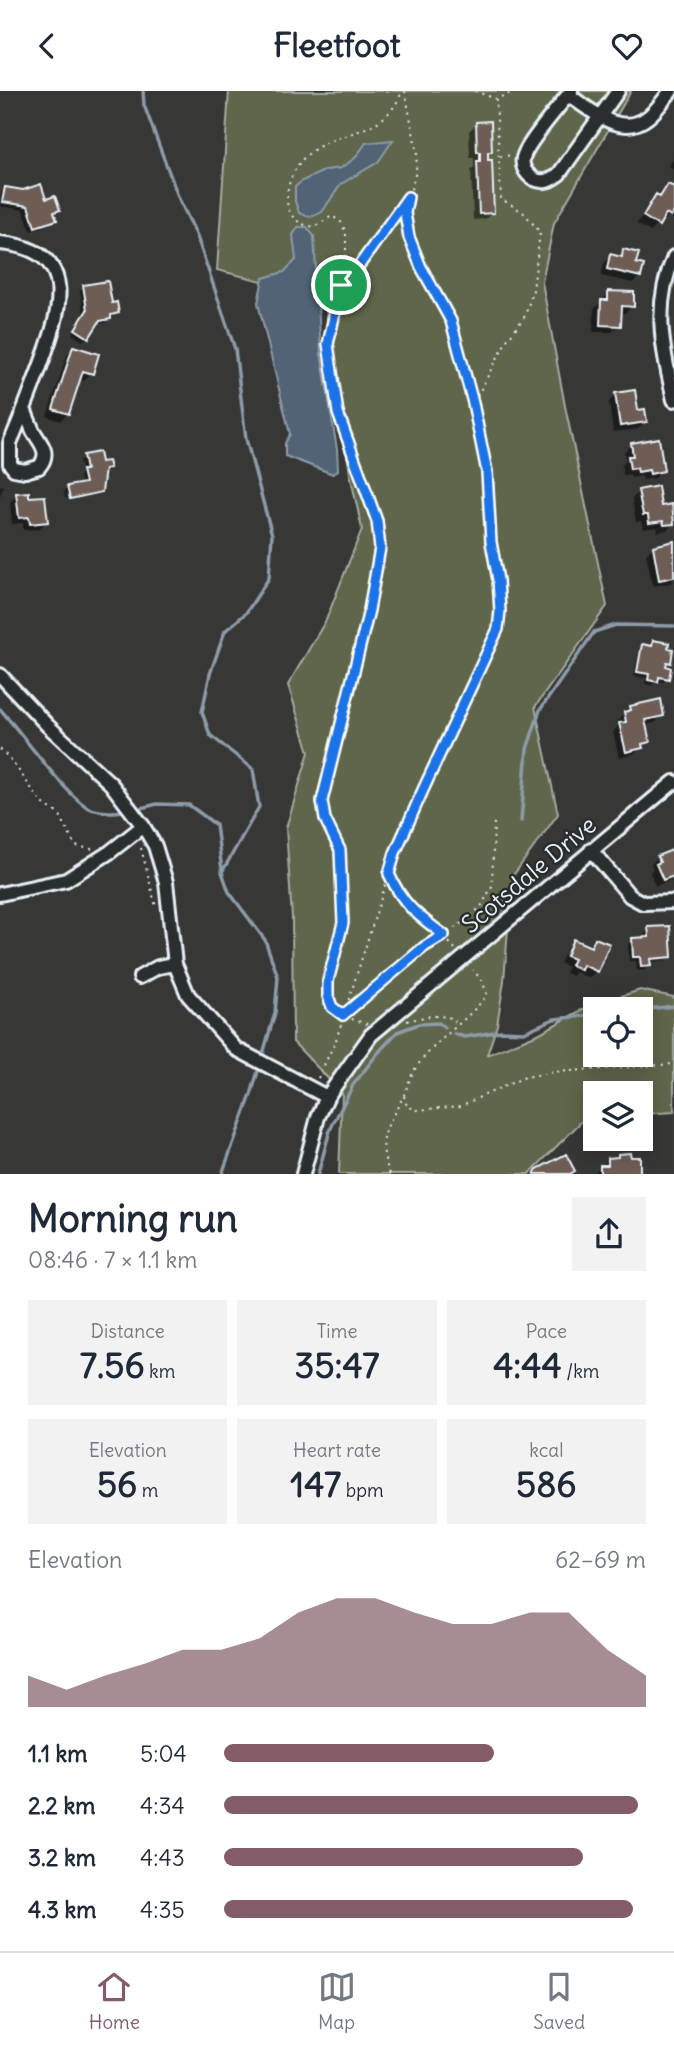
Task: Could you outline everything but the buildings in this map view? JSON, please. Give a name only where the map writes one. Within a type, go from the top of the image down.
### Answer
[{"type":"street","points":[[618,91],[600,116],[559,174],[549,181],[538,181],[529,176],[523,162],[524,154],[569,93],[600,116],[614,124],[635,125],[649,116],[671,91]]},
{"type":"street","points":[[0,243],[13,244],[45,258],[56,278],[58,294],[55,326],[10,443],[9,455],[14,469],[25,471],[39,467],[45,456],[44,447],[24,409]]},
{"type":"street","points":[[674,257],[665,277],[660,313],[664,358],[674,400]]},
{"type":"street","points":[[0,675],[48,726],[111,784],[155,846],[166,882],[175,964],[188,995],[236,1049],[327,1097]]},
{"type":"street","name":"Scotsdale Drive","points":[[303,1174],[318,1117],[327,1097],[357,1052],[382,1025],[674,782]]},
{"type":"street","points":[[0,894],[66,880],[110,852],[143,826]]},
{"type":"street","points":[[591,850],[629,896],[643,903],[674,902]]},
{"type":"street","points":[[140,977],[158,967],[175,964]]},
{"type":"path","points":[[314,1081],[320,1076],[327,1061],[395,853],[498,629],[498,580],[491,542],[487,472],[473,403],[451,321],[421,267],[409,237],[405,213],[416,171],[417,152],[403,91]]},
{"type":"path","points":[[382,1025],[367,1024],[343,1015],[332,1007],[328,996],[328,981],[343,923],[340,850],[325,819],[322,801],[369,610],[380,548],[377,521],[338,413],[328,344],[341,285],[346,233],[341,222],[332,216],[314,227],[299,223],[287,203],[288,188],[303,158],[314,149],[377,122],[392,111],[403,91]]},
{"type":"path","points":[[475,91],[496,99],[515,91]]},
{"type":"path","points":[[473,403],[507,340],[525,316],[533,290],[540,232],[523,212],[502,199],[496,99]]},
{"type":"path","points":[[341,285],[358,267],[408,197]]},
{"type":"path","points":[[0,749],[12,761],[41,802],[60,815],[75,846],[82,849],[99,848]]},
{"type":"path","points":[[343,1015],[424,947],[481,907],[492,886],[494,820]]},
{"type":"path","points":[[138,839],[152,884],[157,915]]},
{"type":"path","points":[[389,874],[398,895],[444,935],[457,952]]},
{"type":"path","points":[[390,1174],[382,1147],[385,1129],[404,1096],[407,1082],[417,1067],[487,995],[483,982],[473,970]]},
{"type":"path","points":[[408,1021],[428,1015],[443,1016],[454,1019],[456,1025]]},
{"type":"path","points":[[404,1096],[407,1106],[417,1110],[460,1106],[525,1077],[555,1072],[674,1064]]},
{"type":"green space","points":[[229,91],[631,91],[554,223],[542,282],[607,606],[535,707],[558,814],[512,877],[504,981],[497,1025],[487,1055],[540,1033],[583,1009],[583,1067],[653,1067],[653,997],[618,997],[640,990],[674,997],[674,1112],[653,1113],[653,1081],[583,1081],[583,1120],[529,1174],[339,1174],[342,1093],[293,1042],[292,918],[286,828],[309,752],[288,685],[326,620],[362,529],[350,474],[324,296],[217,270]]},
{"type":"water","points":[[393,140],[378,162],[341,184],[322,212],[311,217],[299,213],[295,201],[295,187],[302,181],[326,170],[341,168],[355,158],[366,143]]},
{"type":"water","points":[[298,227],[307,227],[314,236],[321,353],[337,449],[338,470],[333,474],[285,456],[285,443],[290,434],[258,303],[263,278],[284,272],[296,260],[293,235]]},
{"type":"waterway","points":[[143,91],[144,105],[179,199],[196,234],[235,349],[246,439],[272,535],[269,578],[246,613],[225,631],[210,674],[202,712],[210,735],[253,769],[259,807],[222,872],[229,892],[265,940],[278,977],[275,1013],[251,1095],[222,1174]]},
{"type":"waterway","points":[[521,821],[527,749],[540,710],[594,632],[616,625],[674,626]]},
{"type":"waterway","points":[[0,709],[79,801],[97,810],[122,811]]},
{"type":"waterway","points":[[141,808],[157,804],[189,805],[216,825],[222,870]]},
{"type":"waterway","points":[[653,1008],[674,1006]]},
{"type":"waterway","points":[[454,1034],[465,1037],[501,1031],[524,1032],[554,1019],[583,1016]]},
{"type":"waterway","points":[[318,1174],[330,1130],[353,1085],[378,1053],[397,1032],[419,1024],[439,1023],[445,1028]]},
{"type":"route","points":[[408,197],[405,213],[409,237],[421,267],[451,321],[473,403],[487,472],[491,542],[500,611],[498,629],[423,790],[395,853],[389,874],[398,895],[444,935],[424,947],[343,1015],[332,1007],[328,996],[328,981],[343,923],[340,850],[325,819],[322,801],[369,610],[380,548],[377,521],[338,413],[333,388],[328,344],[341,285],[358,267],[408,197]]}]
